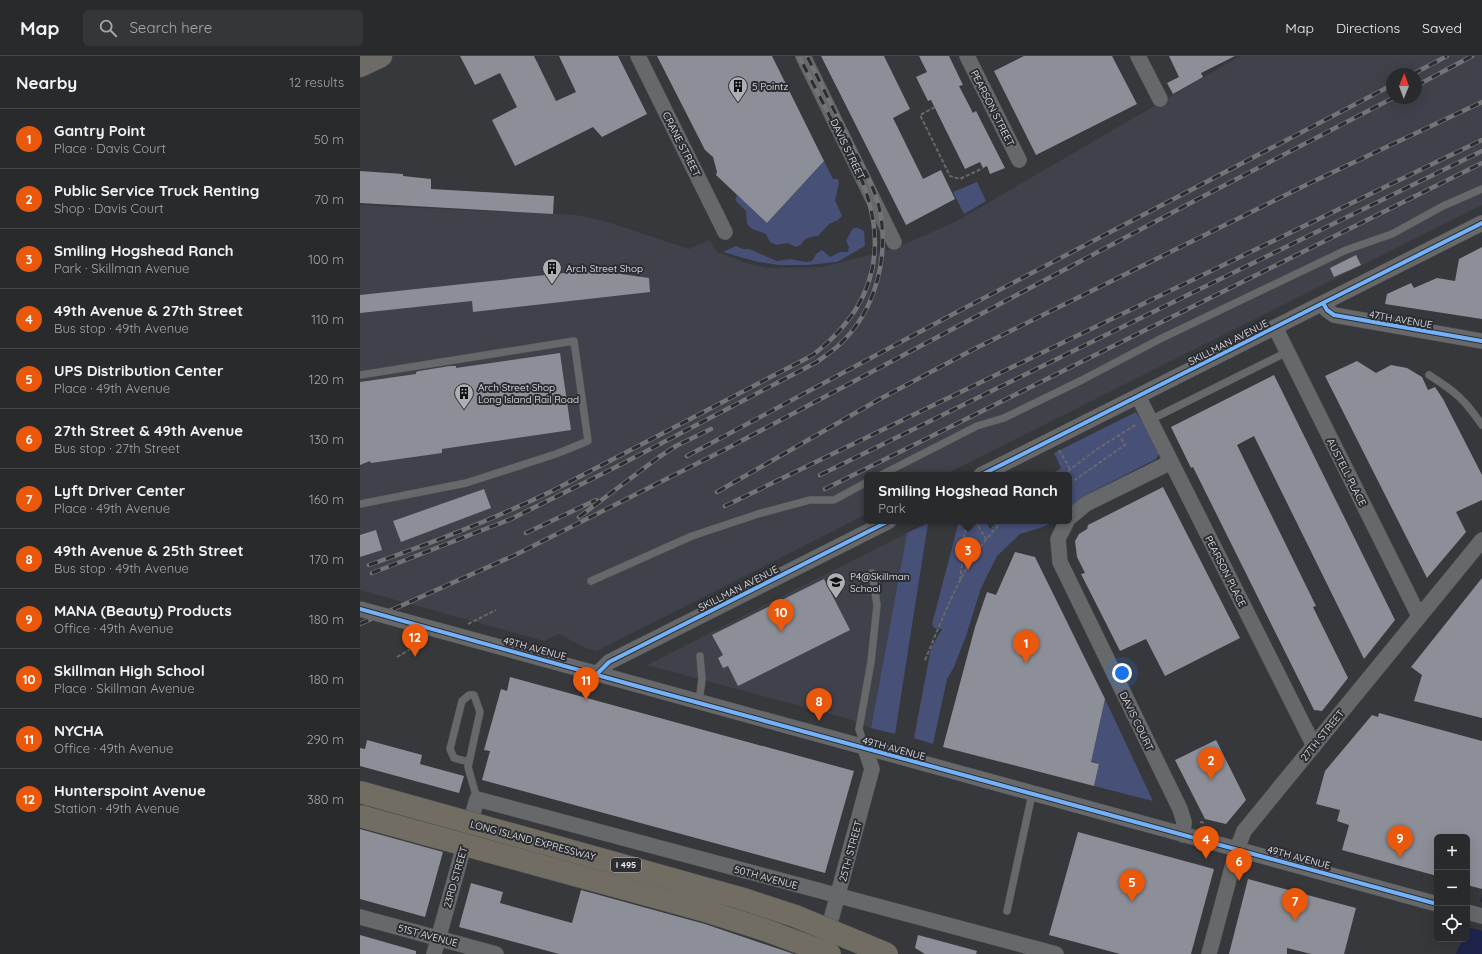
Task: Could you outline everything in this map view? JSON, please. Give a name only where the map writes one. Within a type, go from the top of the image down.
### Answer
[{"type":"highway","name":"LONG ISLAND EXPRESSWAY","points":[[360,792],[727,894],[795,916],[887,954]]},
{"type":"highway","name":"I 495","points":[[360,816],[709,912],[758,927],[830,954]]},
{"type":"main road","points":[[360,66],[382,56]]},
{"type":"street","name":"CRANE STREET","points":[[638,56],[726,232]]},
{"type":"street","name":"DAVIS STREET","points":[[803,56],[894,242]]},
{"type":"street","name":"PEARSON STREET","points":[[967,56],[1019,160]]},
{"type":"street","points":[[1138,56],[1160,99]]},
{"type":"street","name":"SKILLMAN AVENUE","points":[[987,472],[1482,223]]},
{"type":"street","name":"47TH AVENUE","points":[[1323,303],[1327,310],[1334,315],[1482,341]]},
{"type":"street","name":"AUSTELL PLACE","points":[[1275,327],[1419,616]]},
{"type":"street","name":"PEARSON PLACE","points":[[1138,396],[1314,746]]},
{"type":"street","points":[[1072,516],[1086,504],[1171,462]]},
{"type":"street","name":"SKILLMAN AVENUE","points":[[598,674],[609,662],[883,524]]},
{"type":"street","name":"DAVIS COURT","points":[[1066,524],[1058,539],[1060,562],[1180,809],[1184,822],[1183,835]]},
{"type":"street","name":"27TH STREET","points":[[1209,954],[1237,849],[1244,831],[1482,540]]},
{"type":"street","name":"49TH AVENUE","points":[[360,608],[699,703],[1430,902]]},
{"type":"street","name":"25TH STREET","points":[[822,954],[872,769],[865,748]]},
{"type":"street","name":"50TH AVENUE","points":[[477,799],[1056,954]]},
{"type":"street","name":"23RD STREET","points":[[434,954],[477,799]]},
{"type":"street","points":[[1470,913],[1482,916]]},
{"type":"street","name":"51ST AVENUE","points":[[360,917],[496,954]]},
{"type":"lane","points":[[887,472],[977,426],[1004,418],[1082,380],[1160,339],[1346,250],[1392,234],[1443,206],[1482,189]]},
{"type":"lane","points":[[360,375],[574,341],[588,441],[556,454],[466,483],[360,504]]},
{"type":"lane","points":[[1149,419],[1287,352]]},
{"type":"lane","points":[[1429,375],[1456,392],[1467,403],[1482,425]]},
{"type":"lane","points":[[591,581],[692,536],[758,514],[810,500],[834,500],[864,484]]},
{"type":"lane","points":[[865,748],[859,729],[871,662],[876,605],[872,573]]},
{"type":"lane","points":[[699,703],[702,679],[700,656]]},
{"type":"lane","points":[[469,762],[454,758],[450,749],[462,701],[469,694],[474,695],[480,712],[468,767],[477,799]]},
{"type":"lane","points":[[1007,911],[1032,794]]},
{"type":"path","points":[[935,108],[920,115],[950,176],[960,179],[983,168]]},
{"type":"path","points":[[1066,472],[1119,435],[1149,419]]},
{"type":"path","points":[[1072,482],[1125,445],[1119,435]]},
{"type":"path","points":[[1059,450],[1070,469]]},
{"type":"path","points":[[959,582],[964,550],[964,533],[972,524]]},
{"type":"path","points":[[976,524],[986,539]]},
{"type":"path","points":[[925,660],[959,582],[986,539],[1000,524]]},
{"type":"path","points":[[468,624],[496,610]]},
{"type":"path","points":[[397,657],[423,642]]},
{"type":"path","points":[[1200,822],[1205,823]]},
{"type":"shaded area","points":[[1240,56],[1482,56],[1482,205],[950,472],[864,472],[864,516],[597,651],[586,648],[559,634],[544,641],[360,590],[360,205],[576,215],[608,222],[689,249],[710,240],[717,252],[746,263],[769,268],[822,267],[893,249],[955,222]]},
{"type":"shaded area","points":[[824,161],[833,179],[838,179],[839,183],[835,200],[842,216],[838,220],[829,224],[818,236],[804,240],[801,245],[796,247],[788,243],[777,245],[770,242],[766,234],[752,229],[747,224],[746,211],[735,200],[737,195],[767,223]]},
{"type":"shaded area","points":[[977,182],[986,201],[964,214],[953,192]]},
{"type":"shaded area","points":[[853,228],[858,228],[864,231],[865,246],[837,262],[807,265],[779,265],[758,262],[723,252],[736,246],[743,249],[749,249],[777,261],[790,259],[806,262],[812,261],[816,254],[822,250],[830,257],[840,252],[848,252],[849,247],[846,241]]},
{"type":"shaded area","points":[[1136,412],[1155,441],[1159,454],[1156,459],[1092,492],[1072,508],[1072,472],[1055,472],[1061,468],[1054,453]]},
{"type":"shaded area","points":[[928,524],[895,734],[871,728],[907,533]]},
{"type":"shaded area","points":[[958,524],[988,524],[990,529],[995,524],[1050,524],[1020,534],[997,556],[981,588],[966,636],[954,667],[947,679],[933,744],[914,738],[931,648],[942,629],[934,628],[932,624]]},
{"type":"shaded area","name":"P4@Skillman School","points":[[907,533],[871,728],[849,719],[647,665]]},
{"type":"shaded area","points":[[1105,699],[1153,801],[1094,786],[1099,764],[1091,761]]},
{"type":"shaded area","points":[[1482,897],[1482,954],[1456,954],[1462,942],[1470,942],[1470,923]]},
{"type":"pier","points":[[1478,901],[1482,902],[1482,931],[1470,928],[1470,920]]},
{"type":"building","points":[[460,56],[534,56],[556,101],[576,92],[559,56],[618,56],[647,114],[602,137],[593,127],[515,166],[492,120],[517,107],[500,73],[475,85]]},
{"type":"building","name":"5 Pointz","points":[[657,56],[772,56],[824,161],[767,223],[716,175],[717,172],[713,157],[705,150]]},
{"type":"building","points":[[821,56],[884,56],[910,109],[893,118],[923,179],[941,170],[955,199],[906,225]]},
{"type":"building","points":[[919,56],[949,56],[963,85],[959,86],[973,113],[976,111],[1005,168],[990,174],[987,166],[983,168],[980,162],[965,169],[931,100],[928,101],[916,77],[927,72]]},
{"type":"building","points":[[1024,56],[1112,56],[1137,104],[1036,155],[994,71]]},
{"type":"building","points":[[1169,56],[1235,56],[1201,73],[1203,77],[1173,94],[1167,83],[1179,77]]},
{"type":"building","points":[[360,171],[403,174],[403,176],[431,179],[431,189],[554,196],[553,214],[360,203]]},
{"type":"building","points":[[1482,247],[1482,319],[1385,304],[1387,294],[1411,283],[1414,288],[1437,278],[1455,281],[1459,259]]},
{"type":"building","points":[[1356,255],[1361,265],[1334,277],[1330,268]]},
{"type":"building","name":"Arch Street Shop","points":[[593,270],[649,278],[650,292],[473,312],[472,301],[360,313],[360,295]]},
{"type":"building","name":"Arch Street Shop Long Island Rail Road","points":[[560,353],[571,430],[442,449],[442,453],[371,463],[370,461],[360,465],[360,382],[416,374],[416,372],[419,371],[450,366],[456,366],[456,368]]},
{"type":"building","points":[[1357,361],[1376,373],[1391,365],[1407,368],[1422,377],[1428,390],[1435,387],[1443,399],[1482,475],[1482,500],[1456,512],[1466,532],[1427,578],[1325,376]]},
{"type":"building","points":[[1274,375],[1395,620],[1364,659],[1254,436],[1237,445],[1316,606],[1313,607],[1348,678],[1322,711],[1314,710],[1193,467],[1191,468],[1171,427]]},
{"type":"building","points":[[1163,487],[1240,638],[1165,676],[1146,639],[1120,651],[1081,574],[1085,573],[1077,557],[1075,541],[1079,534],[1087,529],[1088,525]]},
{"type":"building","points":[[484,489],[491,508],[401,542],[393,521]]},
{"type":"building","points":[[376,530],[382,550],[360,557],[360,535]]},
{"type":"building","points":[[1015,552],[1035,557],[1105,699],[1091,762],[1099,764],[1094,786],[943,747],[975,627],[987,592],[996,595]]},
{"type":"building","points":[[1482,578],[1482,718],[1414,701],[1422,675],[1411,667]]},
{"type":"building","points":[[824,579],[850,630],[738,686],[728,666],[723,668],[718,658],[723,655],[712,635]]},
{"type":"building","points":[[510,677],[854,771],[825,873],[482,780],[490,751],[484,750],[501,689],[507,691]]},
{"type":"building","points":[[1379,713],[1482,741],[1482,889],[1470,886],[1470,834],[1434,834],[1434,875],[1342,850],[1349,825],[1337,821],[1340,810],[1316,804],[1325,771],[1372,715],[1378,717]]},
{"type":"building","points":[[367,740],[422,755],[420,764],[464,776],[459,793],[360,766],[360,748],[365,749]]},
{"type":"building","points":[[1216,740],[1246,800],[1226,824],[1205,819],[1175,760]]},
{"type":"building","points":[[360,829],[443,852],[425,917],[360,899]]},
{"type":"building","points":[[1078,832],[1214,869],[1191,954],[1120,954],[1049,935]]},
{"type":"building","points":[[1248,879],[1356,908],[1344,954],[1311,954],[1287,948],[1287,954],[1229,954]]},
{"type":"building","points":[[471,883],[503,892],[500,903],[572,923],[581,890],[705,924],[794,954],[559,954],[459,927]]},
{"type":"building","points":[[360,935],[416,951],[416,954],[360,954]]},
{"type":"building","points":[[918,935],[977,951],[976,954],[925,954],[915,948]]},
{"type":"railway","points":[[369,565],[462,531],[552,491],[813,355],[847,322],[859,304],[868,284],[873,264],[875,242],[873,219],[867,195],[858,172],[799,56]]},
{"type":"railway","points":[[372,573],[511,519],[614,468],[817,362],[837,347],[852,331],[871,299],[877,281],[883,244],[882,225],[879,207],[874,191],[807,56]]},
{"type":"railway","points":[[1422,69],[1447,56]]},
{"type":"railway","points":[[1422,83],[1472,56]]},
{"type":"railway","points":[[687,456],[957,312],[1386,88]]},
{"type":"railway","points":[[360,624],[515,555],[726,449],[1198,199],[1386,102]]},
{"type":"railway","points":[[717,492],[878,400],[976,348],[1310,183],[1482,102]]},
{"type":"railway","points":[[725,506],[1482,140]]},
{"type":"railway","points":[[820,475],[1482,151]]},
{"type":"railway","points":[[825,489],[1482,163]]},
{"type":"railway","points":[[579,517],[659,457],[676,446],[711,429]]},
{"type":"railway","points":[[526,533],[596,500]]},
{"type":"cycle path","points":[[987,472],[1482,223]]},
{"type":"cycle path","points":[[1323,303],[1327,310],[1334,315],[1482,341]]},
{"type":"cycle path","points":[[597,674],[609,662],[883,524]]},
{"type":"cycle path","points":[[360,609],[1434,903]]},
{"type":"place","name":"5 Pointz","points":[[738,103]]},
{"type":"place","name":"Arch Street Shop","points":[[552,285]]},
{"type":"place","name":"Arch Street Shop Long Island Rail Road","points":[[464,410]]},
{"type":"place","name":"Smiling Hogshead Ranch","points":[[968,570]]},
{"type":"place","name":"P4@Skillman School","points":[[836,599]]},
{"type":"place","name":"Skillman High School","points":[[781,632]]},
{"type":"place","name":"Hunterspoint Avenue","points":[[415,657]]},
{"type":"place","name":"Gantry Point","points":[[1026,663]]},
{"type":"place","name":"NYCHA","points":[[586,700]]},
{"type":"place","name":"49th Avenue & 25th Street","points":[[819,721]]},
{"type":"place","name":"Public Service Truck Renting","points":[[1211,780]]},
{"type":"place","name":"MANA (Beauty) Products","points":[[1400,858]]},
{"type":"place","name":"49th Avenue & 27th Street","points":[[1206,859]]},
{"type":"place","name":"27th Street & 49th Avenue","points":[[1239,881]]},
{"type":"place","name":"UPS Distribution Center","points":[[1132,902]]},
{"type":"place","name":"Lyft Driver Center","points":[[1295,921]]}]
